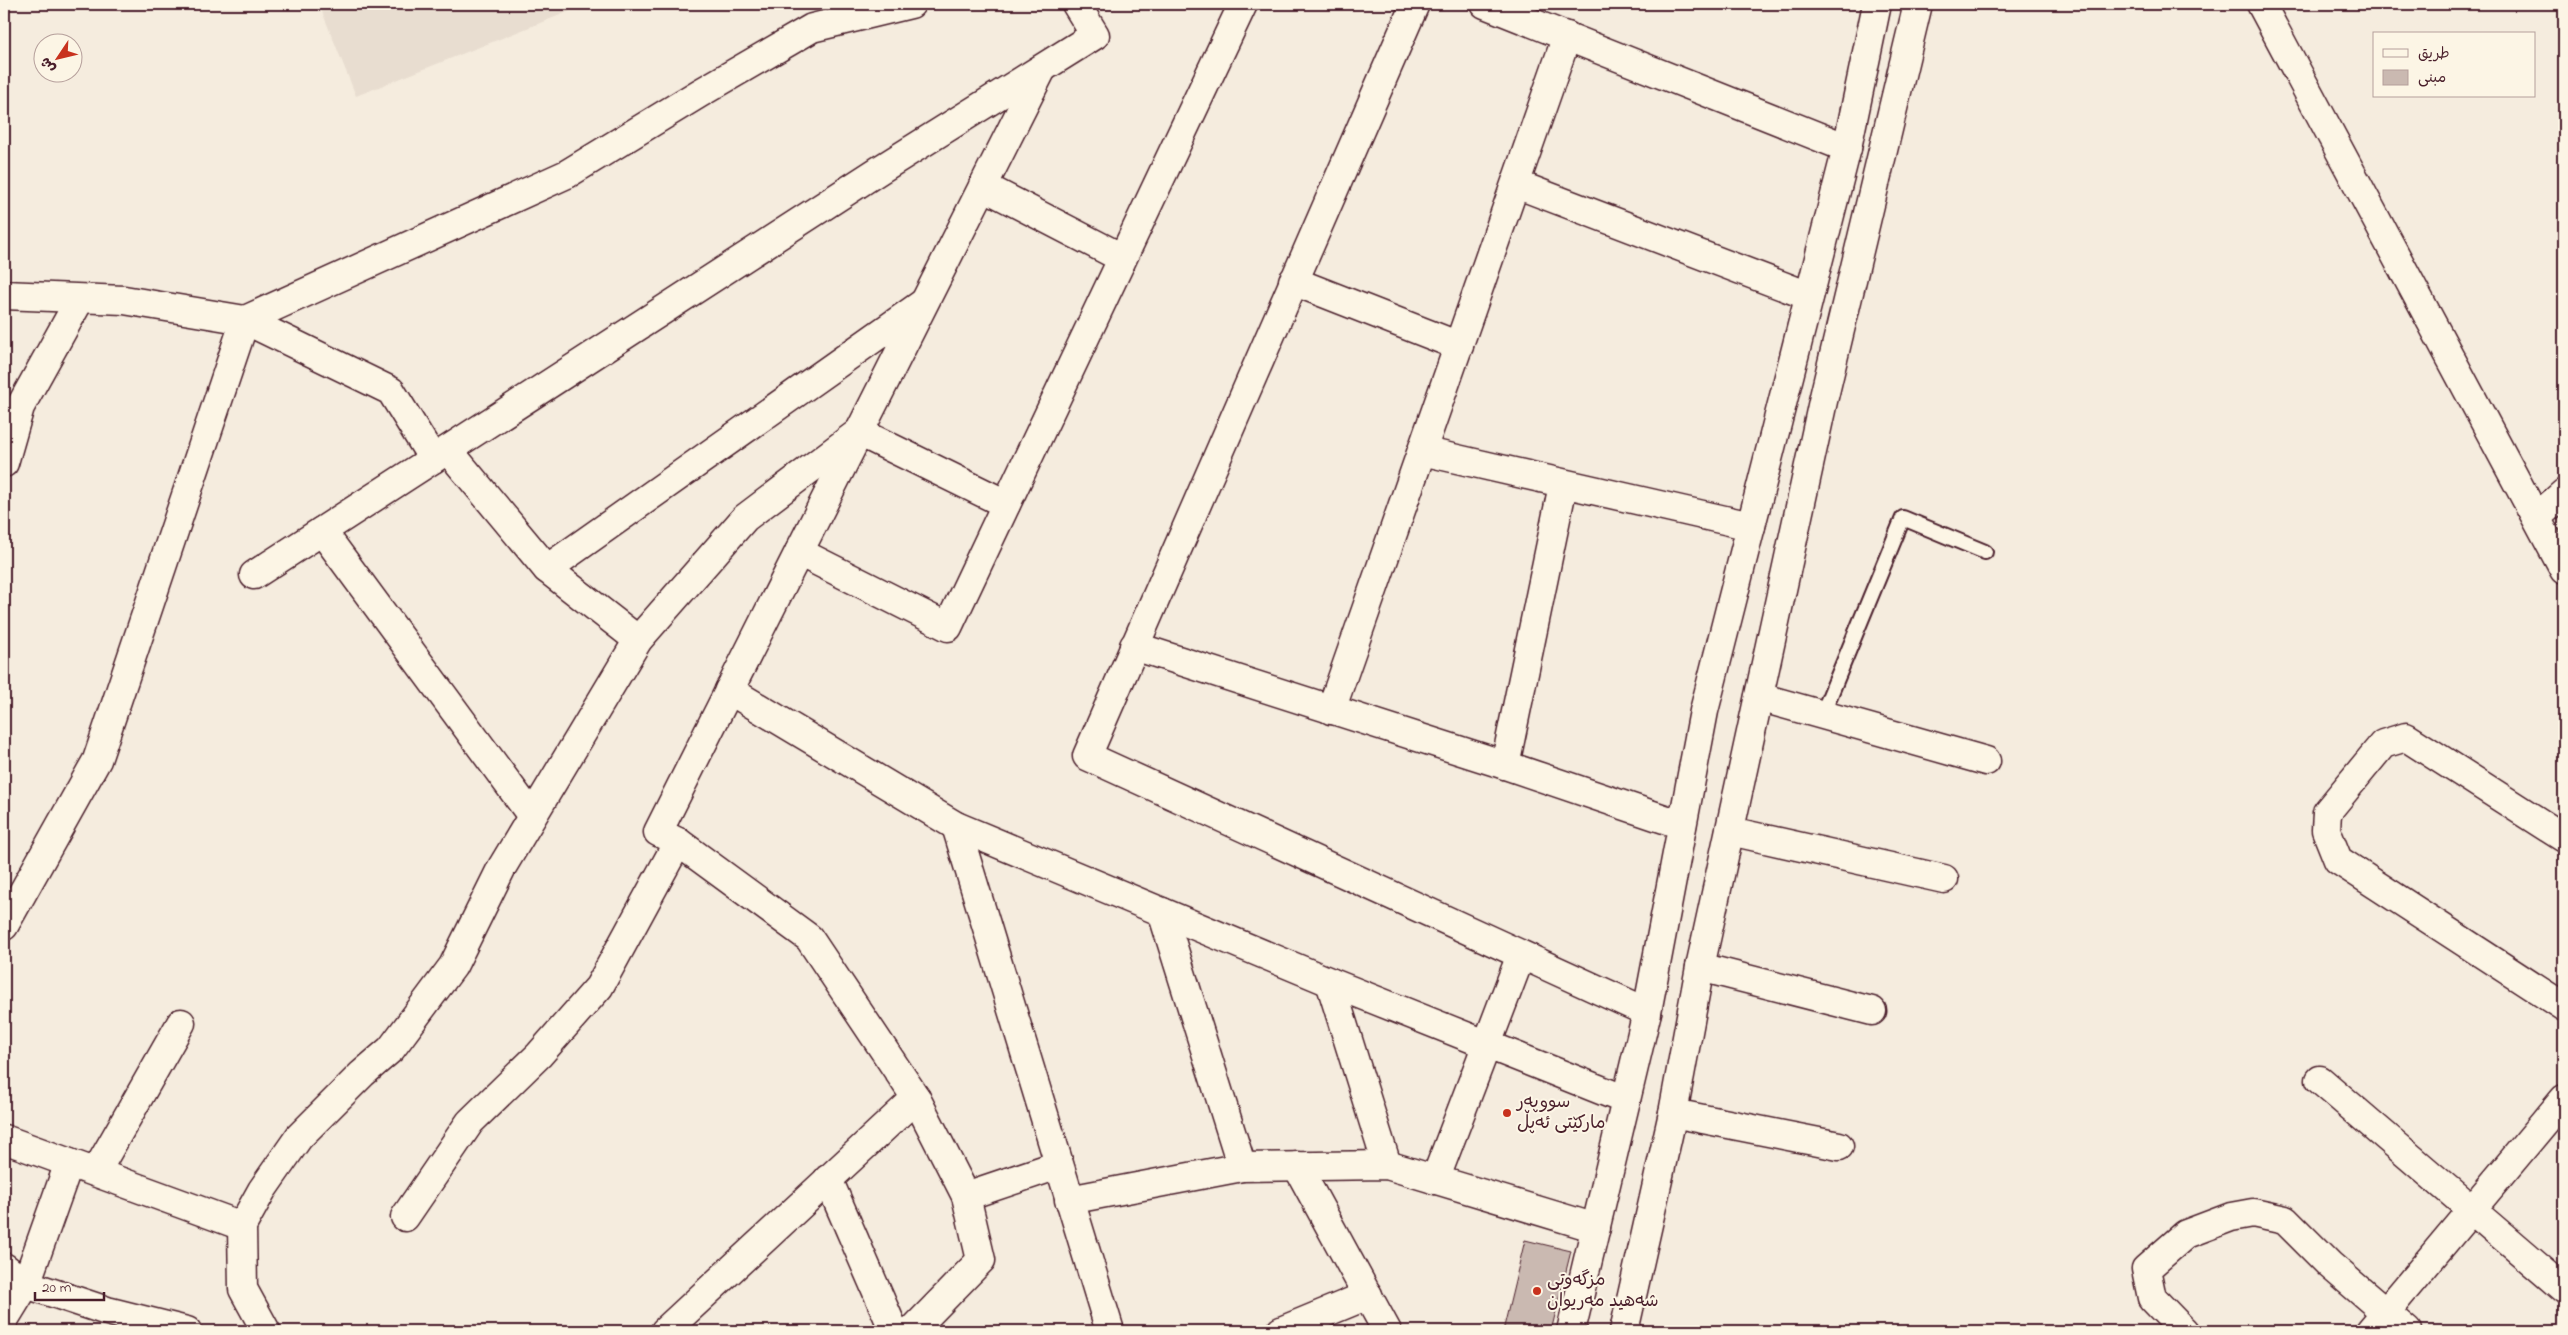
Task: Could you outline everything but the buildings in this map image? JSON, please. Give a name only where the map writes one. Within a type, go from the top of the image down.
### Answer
[{"type":"street","points":[[4,926],[97,760],[245,320],[567,174],[812,28],[911,4]]},
{"type":"street","points":[[254,575],[881,169],[1096,35],[1076,4]]},
{"type":"street","points":[[799,552],[948,627],[1242,4]]},
{"type":"street","points":[[1415,4],[1087,756],[1648,1012]]},
{"type":"street","points":[[1485,4],[1847,148]]},
{"type":"street","points":[[1571,1331],[1648,1012],[1704,711],[1847,148],[1877,4]]},
{"type":"street","points":[[1624,1331],[1673,1113],[1700,967],[1823,401],[1918,4]]},
{"type":"street","points":[[2261,4],[2564,570]]},
{"type":"street","points":[[1331,710],[1567,36]]},
{"type":"street","points":[[912,1331],[981,1260],[966,1196],[916,1098],[809,938],[678,842],[658,832],[1042,68]]},
{"type":"street","points":[[1516,184],[1809,296]]},
{"type":"street","points":[[983,186],[1122,258]]},
{"type":"street","points":[[1294,281],[1459,346]]},
{"type":"street","points":[[4,295],[124,300],[245,320],[391,391],[440,454],[547,569],[638,640]]},
{"type":"street","points":[[4,463],[20,407],[80,299]]},
{"type":"street","points":[[547,569],[924,302]]},
{"type":"street","points":[[1785,392],[1823,401]]},
{"type":"street","points":[[859,432],[1006,504]]},
{"type":"street","points":[[266,1331],[243,1289],[242,1226],[262,1190],[300,1137],[362,1074],[391,1049],[454,966],[502,866],[638,640],[745,518],[859,432]]},
{"type":"street","points":[[1422,451],[1563,485],[1751,526]]},
{"type":"street","points":[[1505,765],[1563,485]]},
{"type":"street","points":[[2537,517],[2564,493]]},
{"type":"street","points":[[322,531],[532,816]]},
{"type":"street","points":[[1134,646],[1505,765],[1682,825]]},
{"type":"street","points":[[729,690],[956,826],[1330,982],[1626,1100]]},
{"type":"street","points":[[1759,697],[1986,762]]},
{"type":"street","points":[[2564,838],[2406,737],[2383,744],[2327,812],[2326,830],[2338,860],[2564,1007]]},
{"type":"street","points":[[956,826],[1110,1331]]},
{"type":"street","points":[[1730,832],[1944,879]]},
{"type":"street","points":[[405,1217],[470,1122],[539,1055],[599,988],[678,842]]},
{"type":"street","points":[[1162,912],[1242,1167]]},
{"type":"street","points":[[1436,1180],[1521,955]]},
{"type":"street","points":[[1700,967],[1872,1011]]},
{"type":"street","points":[[1330,982],[1387,1165]]},
{"type":"street","points":[[96,1172],[181,1023]]},
{"type":"street","points":[[2320,1080],[2473,1208],[2564,1289]]},
{"type":"street","points":[[665,1331],[916,1098]]},
{"type":"street","points":[[2378,1322],[2564,1099]]},
{"type":"street","points":[[1673,1113],[1839,1146]]},
{"type":"street","points":[[4,1139],[242,1226]]},
{"type":"street","points":[[4,1320],[26,1284],[69,1163]]},
{"type":"street","points":[[966,1196],[1058,1165]]},
{"type":"street","points":[[1069,1200],[1242,1167],[1387,1165],[1596,1228]]},
{"type":"street","points":[[1297,1166],[1387,1331]]},
{"type":"street","points":[[828,1180],[894,1331]]},
{"type":"street","points":[[2184,1331],[2152,1298],[2146,1269],[2186,1234],[2231,1217],[2253,1213],[2285,1220],[2330,1265],[2378,1322],[2407,1331]]},
{"type":"street","points":[[4,1267],[26,1284],[104,1321],[188,1331]]},
{"type":"street","points":[[1281,1331],[1368,1295]]},
{"type":"lane","points":[[1822,715],[1903,518],[1984,552]]},
{"type":"shaded area","points":[[319,4],[588,4],[356,96]]},
{"type":"place","name":"سووپەر مارکێتی ئەپڵ","points":[[1507,1113]]},
{"type":"place","name":"مزگەوتی شەھید مەریوان","points":[[1537,1291]]}]
